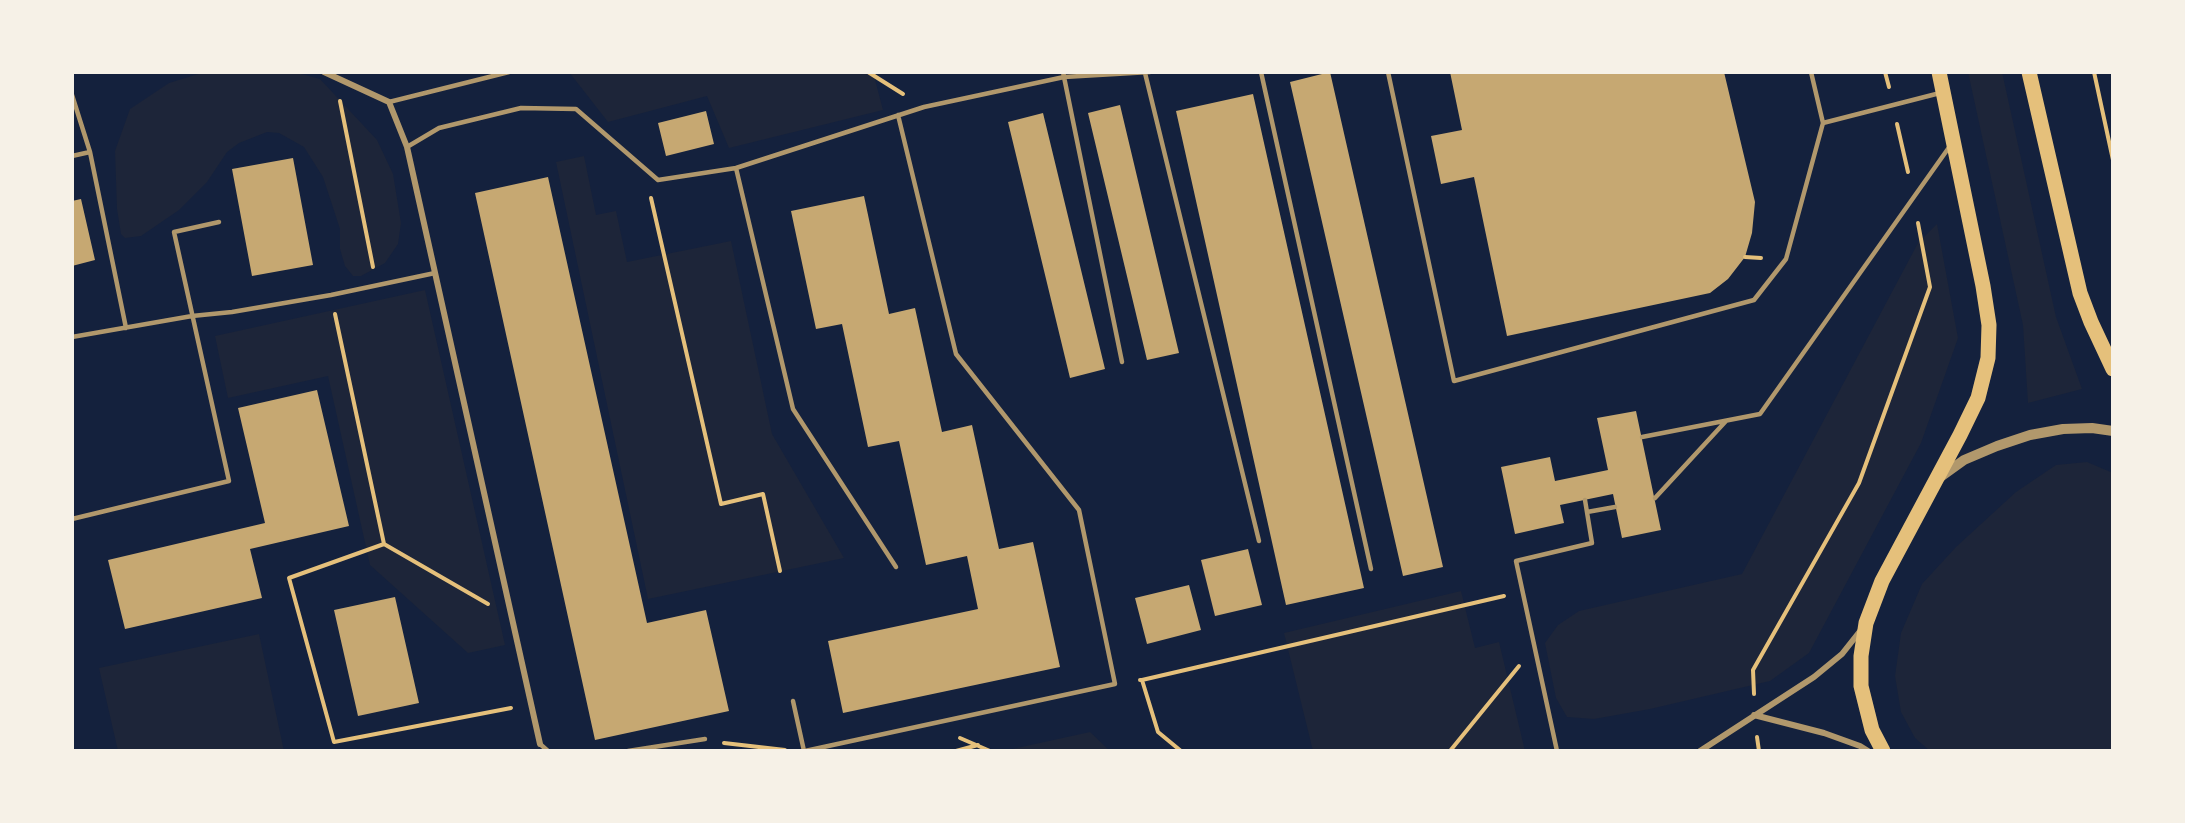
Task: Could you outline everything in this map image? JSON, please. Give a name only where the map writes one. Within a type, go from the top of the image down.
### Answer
[{"type":"main road","points":[[1883,751],[1869,723],[1862,686],[1861,656],[1866,623],[1882,581],[1978,398],[1988,358],[1989,325],[1983,286],[1939,72]]},
{"type":"main road","points":[[2029,72],[2080,293],[2113,369]]},
{"type":"street","points":[[324,72],[389,102],[407,147],[540,744]]},
{"type":"street","points":[[1936,480],[1964,460],[2030,435],[2063,429],[2092,428],[2113,431]]},
{"type":"street","points":[[1700,751],[1814,677],[1842,654],[1866,623]]},
{"type":"street","points":[[1754,715],[1824,733],[1868,751]]},
{"type":"lane","points":[[389,102],[509,72]]},
{"type":"lane","points":[[1261,72],[1371,569]]},
{"type":"lane","points":[[1388,72],[1454,381],[1754,300],[1786,259],[1823,123],[1811,72]]},
{"type":"lane","points":[[407,147],[439,128],[521,108],[576,110],[658,180],[735,168],[924,107],[1064,74],[1148,73],[1259,541]]},
{"type":"lane","points":[[1064,74],[1122,362]]},
{"type":"lane","points":[[1823,123],[1943,93]]},
{"type":"lane","points":[[72,95],[90,152],[126,328]]},
{"type":"lane","points":[[794,701],[805,751],[1115,684],[1079,510],[956,354],[898,115]]},
{"type":"lane","points":[[1642,438],[1760,414],[1953,141]]},
{"type":"lane","points":[[72,156],[90,152]]},
{"type":"lane","points":[[735,168],[793,408],[896,567]]},
{"type":"lane","points":[[72,519],[229,481],[174,232],[219,222]]},
{"type":"lane","points":[[72,337],[192,316],[331,296],[435,273]]},
{"type":"lane","points":[[1655,498],[1726,421]]},
{"type":"lane","points":[[1557,751],[1516,561],[1592,543],[1585,500]]},
{"type":"lane","points":[[1587,512],[1616,507]]},
{"type":"lane","points":[[628,751],[705,739]]},
{"type":"lane","points":[[540,744],[548,751]]},
{"type":"path","points":[[868,72],[924,107]]},
{"type":"path","points":[[1754,715],[1753,670],[1859,483],[1929,287],[1914,198],[1885,72]]},
{"type":"path","points":[[2094,72],[2113,160]]},
{"type":"path","points":[[336,78],[377,285]]},
{"type":"path","points":[[644,168],[721,504],[763,494],[780,571]]},
{"type":"path","points":[[331,296],[384,544],[511,618]]},
{"type":"path","points":[[384,544],[289,578],[334,742],[531,704]]},
{"type":"path","points":[[1115,684],[1142,680],[1522,592]]},
{"type":"path","points":[[1450,751],[1534,647]]},
{"type":"path","points":[[1142,680],[1158,732],[1181,751]]},
{"type":"path","points":[[705,739],[736,745],[790,750]]},
{"type":"path","points":[[956,751],[978,745]]},
{"type":"shaded area","points":[[205,72],[294,72],[320,79],[377,140],[393,174],[401,223],[398,244],[385,263],[361,276],[353,276],[345,266],[340,249],[340,229],[323,177],[304,147],[279,133],[267,132],[239,143],[227,152],[207,182],[179,210],[141,236],[125,238],[121,234],[117,209],[115,151],[130,109],[169,83]]},
{"type":"shaded area","points":[[569,72],[873,72],[883,110],[729,148],[707,96],[608,122]]},
{"type":"shaded area","points":[[1968,72],[2002,72],[2056,317],[2082,389],[2028,403],[2023,325]]},
{"type":"shaded area","points":[[584,156],[596,215],[616,211],[627,262],[731,241],[772,434],[844,558],[648,599],[556,162]]},
{"type":"shaded area","points":[[1937,224],[1958,338],[1921,443],[1809,653],[1770,681],[1650,709],[1594,719],[1567,717],[1556,698],[1545,643],[1558,625],[1579,611],[1742,574],[1918,243]]},
{"type":"shaded area","points":[[425,290],[505,645],[468,653],[370,565],[328,376],[228,398],[215,336]]},
{"type":"shaded area","points":[[2087,462],[2113,473],[2113,751],[1930,751],[1915,738],[1901,712],[1895,676],[1901,633],[1922,584],[1956,547],[2016,492],[2056,465]]},
{"type":"shaded area","points":[[1461,591],[1475,648],[1499,642],[1525,751],[1313,751],[1284,633]]},
{"type":"shaded area","points":[[259,634],[284,751],[118,751],[99,668]]},
{"type":"shaded area","points":[[1090,732],[1110,751],[1003,751]]},
{"type":"building","points":[[1330,72],[1443,567],[1403,576],[1290,82]]},
{"type":"building","points":[[1450,72],[1724,72],[1755,202],[1752,233],[1745,257],[1728,279],[1710,293],[1507,336],[1474,177],[1441,184],[1431,136],[1462,130]]},
{"type":"building","points":[[1253,94],[1364,588],[1286,605],[1176,111]]},
{"type":"building","points":[[1120,105],[1179,353],[1147,360],[1088,113]]},
{"type":"building","points":[[706,111],[714,144],[666,156],[658,123]]},
{"type":"building","points":[[1043,113],[1105,369],[1070,378],[1008,122]]},
{"type":"building","points":[[293,158],[313,265],[252,276],[232,169]]},
{"type":"building","points":[[548,177],[647,623],[706,610],[729,711],[595,740],[475,193]]},
{"type":"building","points":[[864,196],[889,314],[915,308],[942,432],[972,425],[999,549],[1033,542],[1060,667],[843,713],[828,641],[978,609],[967,556],[926,565],[899,441],[868,447],[842,324],[816,329],[791,211]]},
{"type":"building","points":[[81,199],[95,260],[72,266],[72,201]]},
{"type":"building","points":[[317,390],[349,526],[250,549],[262,598],[125,629],[108,560],[265,523],[238,408]]},
{"type":"building","points":[[1636,411],[1661,530],[1622,538],[1613,494],[1560,505],[1564,523],[1515,534],[1501,467],[1550,457],[1555,481],[1608,470],[1597,418]]},
{"type":"building","points":[[1248,549],[1262,605],[1215,616],[1201,560]]},
{"type":"building","points":[[1189,585],[1201,630],[1147,644],[1135,598]]},
{"type":"building","points":[[395,597],[419,703],[358,716],[334,610]]}]
